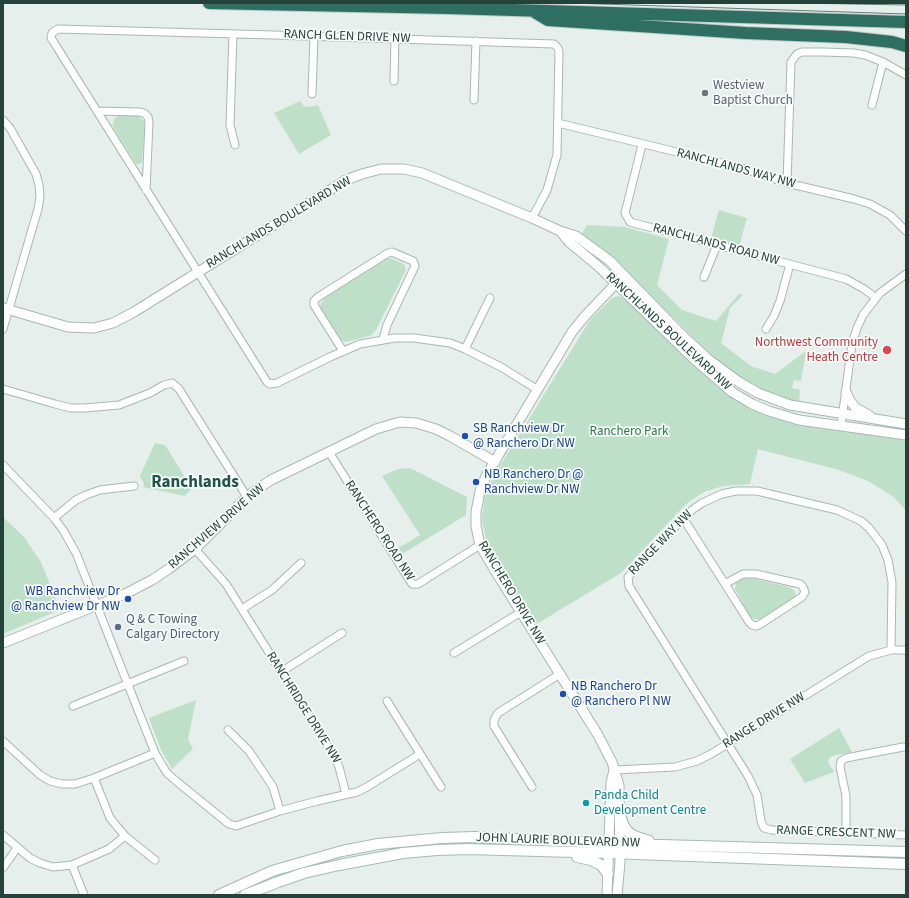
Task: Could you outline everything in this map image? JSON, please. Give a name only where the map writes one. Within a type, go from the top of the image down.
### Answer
[{"type":"highway","points":[[209,3],[532,10],[906,22]]},
{"type":"highway","points":[[532,10],[548,20],[746,33],[846,37],[892,42],[906,46]]},
{"type":"main road","points":[[620,815],[623,824],[630,834],[661,845]]},
{"type":"main road","name":"JOHN LAURIE BOULEVARD NW","points":[[219,895],[285,867],[342,851],[378,844],[435,838],[476,837],[614,848],[906,864]]},
{"type":"main road","name":"JOHN LAURIE BOULEVARD NW","points":[[245,895],[304,873],[368,858],[403,853],[468,849],[569,853],[661,845],[906,852]]},
{"type":"main road","points":[[569,853],[574,857],[591,860],[601,865],[608,874]]},
{"type":"street","name":"RANCH GLEN DRIVE NW","points":[[343,351],[277,383],[270,384],[264,379],[53,41],[51,35],[53,31],[58,29],[554,44],[560,52],[557,155],[547,190],[532,218]]},
{"type":"street","points":[[233,34],[230,125],[235,145]]},
{"type":"street","points":[[312,94],[314,36]]},
{"type":"street","points":[[394,81],[395,39]]},
{"type":"street","points":[[474,100],[476,41]]},
{"type":"street","points":[[788,183],[791,62],[797,54],[802,52],[854,53],[865,55],[883,62],[906,75]]},
{"type":"street","points":[[872,105],[883,62]]},
{"type":"street","points":[[97,111],[139,112],[144,113],[148,117],[146,190]]},
{"type":"street","points":[[3,120],[10,128],[36,174],[40,191],[38,209],[6,309],[3,329]]},
{"type":"street","name":"RANCHLANDS WAY NW","points":[[558,124],[742,168],[788,183],[854,199],[870,204],[890,215],[906,231]]},
{"type":"street","name":"RANCHLANDS ROAD NW","points":[[642,145],[625,213],[627,220],[632,223],[846,279],[876,298]]},
{"type":"street","name":"RANCHLANDS BOULEVARD NW","points":[[6,309],[68,327],[85,329],[113,323],[123,319],[332,188],[362,174],[381,169],[404,169],[422,173],[560,231],[576,236],[610,261],[698,349],[739,382],[758,394],[790,406],[906,424]]},
{"type":"street","name":"RANCHLANDS BOULEVARD NW","points":[[560,231],[569,242],[593,262],[693,358],[732,392],[752,404],[799,420],[906,435]]},
{"type":"street","points":[[704,277],[717,245]]},
{"type":"street","points":[[383,339],[386,325],[415,266],[413,261],[392,252],[361,269],[314,301],[315,306],[343,351],[360,344],[395,338],[424,339],[450,343],[501,367],[538,390]]},
{"type":"street","points":[[766,329],[774,316],[780,301],[790,264]]},
{"type":"street","points":[[841,426],[852,344],[857,328],[863,315],[876,298],[891,284],[906,274]]},
{"type":"street","name":"RANCHERO DRIVE NW","points":[[614,848],[620,815],[619,785],[609,755],[480,545],[476,526],[478,499],[486,476],[577,325],[624,275]]},
{"type":"street","points":[[465,349],[490,298]]},
{"type":"street","points":[[3,389],[71,408],[85,408],[119,405],[150,393],[164,384],[172,383],[179,389],[248,497]]},
{"type":"street","points":[[846,392],[850,401],[856,408],[877,420]]},
{"type":"street","name":"RANCHVIEW DRIVE NW","points":[[3,643],[125,594],[152,580],[195,548],[248,497],[271,480],[376,429],[387,425],[410,422],[436,429],[495,462]]},
{"type":"street","name":"RANCHERO ROAD NW","points":[[329,452],[412,584],[418,584],[480,545]]},
{"type":"street","points":[[3,465],[54,518],[76,553],[155,753],[167,773],[230,824],[236,826],[280,811],[357,792],[420,754]]},
{"type":"street","points":[[54,518],[76,500],[86,495],[100,490],[134,486]]},
{"type":"street","name":"RANGE WAY NW","points":[[728,744],[628,582],[628,577],[630,574],[684,518],[702,503],[722,494],[748,490],[757,491],[837,510],[860,521],[877,538],[882,545],[888,560],[892,582],[891,650]]},
{"type":"street","points":[[684,518],[725,584],[749,622],[752,625],[756,626],[802,597],[805,592],[800,584],[756,574],[743,574],[725,584]]},
{"type":"street","name":"RANCHRIDGE DRIVE NW","points":[[195,548],[226,584],[334,756],[339,767],[346,794]]},
{"type":"street","points":[[242,609],[272,590],[301,563]]},
{"type":"street","points":[[454,653],[521,612]]},
{"type":"street","points":[[281,672],[342,633]]},
{"type":"street","name":"RANGE DRIVE NW","points":[[614,770],[684,765],[697,761],[728,744],[861,660],[874,654],[891,650],[906,650]]},
{"type":"street","points":[[73,706],[184,661]]},
{"type":"street","points":[[532,787],[494,726],[494,720],[498,713],[560,674]]},
{"type":"street","points":[[387,701],[441,787]]},
{"type":"street","points":[[228,730],[250,751],[273,787],[280,811]]},
{"type":"street","points":[[4,744],[29,767],[50,781],[62,784],[75,784],[94,778],[155,753]]},
{"type":"street","name":"RANGE CRESCENT NW","points":[[728,744],[753,785],[759,803],[761,821],[764,828],[772,830],[906,835]]},
{"type":"street","points":[[846,833],[846,796],[840,767],[841,761],[846,758],[903,747]]},
{"type":"street","name":"RANCHERO DRIVE NW","points":[[614,770],[611,783],[614,848]]},
{"type":"street","points":[[94,778],[110,818],[125,836],[156,860]]},
{"type":"street","points":[[3,835],[30,858],[53,867],[72,865],[98,854],[109,849],[125,836]]},
{"type":"street","points":[[3,868],[17,848]]},
{"type":"street","points":[[607,895],[608,874],[614,848]]},
{"type":"street","points":[[614,848],[617,895]]},
{"type":"street","points":[[72,865],[84,895]]},
{"type":"green space","points":[[300,101],[304,106],[309,107],[318,105],[331,135],[299,154],[274,113]]},
{"type":"green space","points":[[118,116],[138,116],[144,121],[142,162],[140,164],[135,162],[113,127],[115,118]]},
{"type":"green space","points":[[719,210],[747,218],[739,246],[711,238]]},
{"type":"green space","points":[[587,225],[625,227],[669,239],[657,285],[682,310],[716,321],[739,294],[743,295],[730,308],[721,343],[751,366],[775,374],[806,351],[801,381],[794,380],[792,388],[800,390],[799,403],[754,387],[716,359],[602,249],[581,235]]},
{"type":"green space","points":[[390,258],[404,264],[406,270],[376,330],[372,335],[346,342],[341,340],[322,311],[320,305],[325,297],[385,259]]},
{"type":"green space","name":"Ranchero Park","points":[[618,296],[627,300],[719,388],[735,400],[765,415],[809,426],[906,440],[906,511],[894,497],[868,481],[839,470],[758,449],[750,484],[723,486],[704,492],[686,504],[621,573],[535,625],[487,545],[482,520],[485,492],[590,320],[612,298]]},
{"type":"green space","points":[[155,443],[165,445],[192,488],[185,496],[143,487],[144,484],[140,476]]},
{"type":"green space","points":[[410,468],[467,497],[466,515],[399,556],[395,550],[420,535],[382,476],[398,469]]},
{"type":"green space","points":[[3,517],[24,537],[41,562],[60,610],[3,634]]},
{"type":"green space","points":[[744,578],[752,578],[789,587],[794,590],[796,594],[794,598],[761,619],[754,619],[750,616],[735,589],[736,583]]},
{"type":"green space","points":[[196,700],[188,739],[193,749],[172,769],[161,750],[149,718]]},
{"type":"green space","points":[[839,728],[852,752],[832,756],[828,760],[834,772],[805,783],[790,759]]},
{"type":"tram line","points":[[571,3],[906,14]]},
{"type":"tram line","points":[[798,3],[906,5]]},
{"type":"place","name":"Westview Baptist Church","points":[[705,93]]},
{"type":"place","name":"Northwest Community Heath Centre","points":[[887,350]]},
{"type":"place","name":"SB Ranchview Dr @ Ranchero Dr NW","points":[[465,436]]},
{"type":"place","name":"NB Ranchero Dr @ Ranchview Dr NW","points":[[476,482]]},
{"type":"place","name":"WB Ranchview Dr @ Ranchview Dr NW","points":[[128,599]]},
{"type":"place","name":"Q & C Towing Calgary Directory","points":[[118,627]]},
{"type":"place","name":"NB Ranchero Dr @ Ranchero Pl NW","points":[[563,694]]},
{"type":"place","name":"Panda Child Development Centre","points":[[586,803]]},
{"type":"district","name":"Ranchlands","points":[[195,483]]}]
